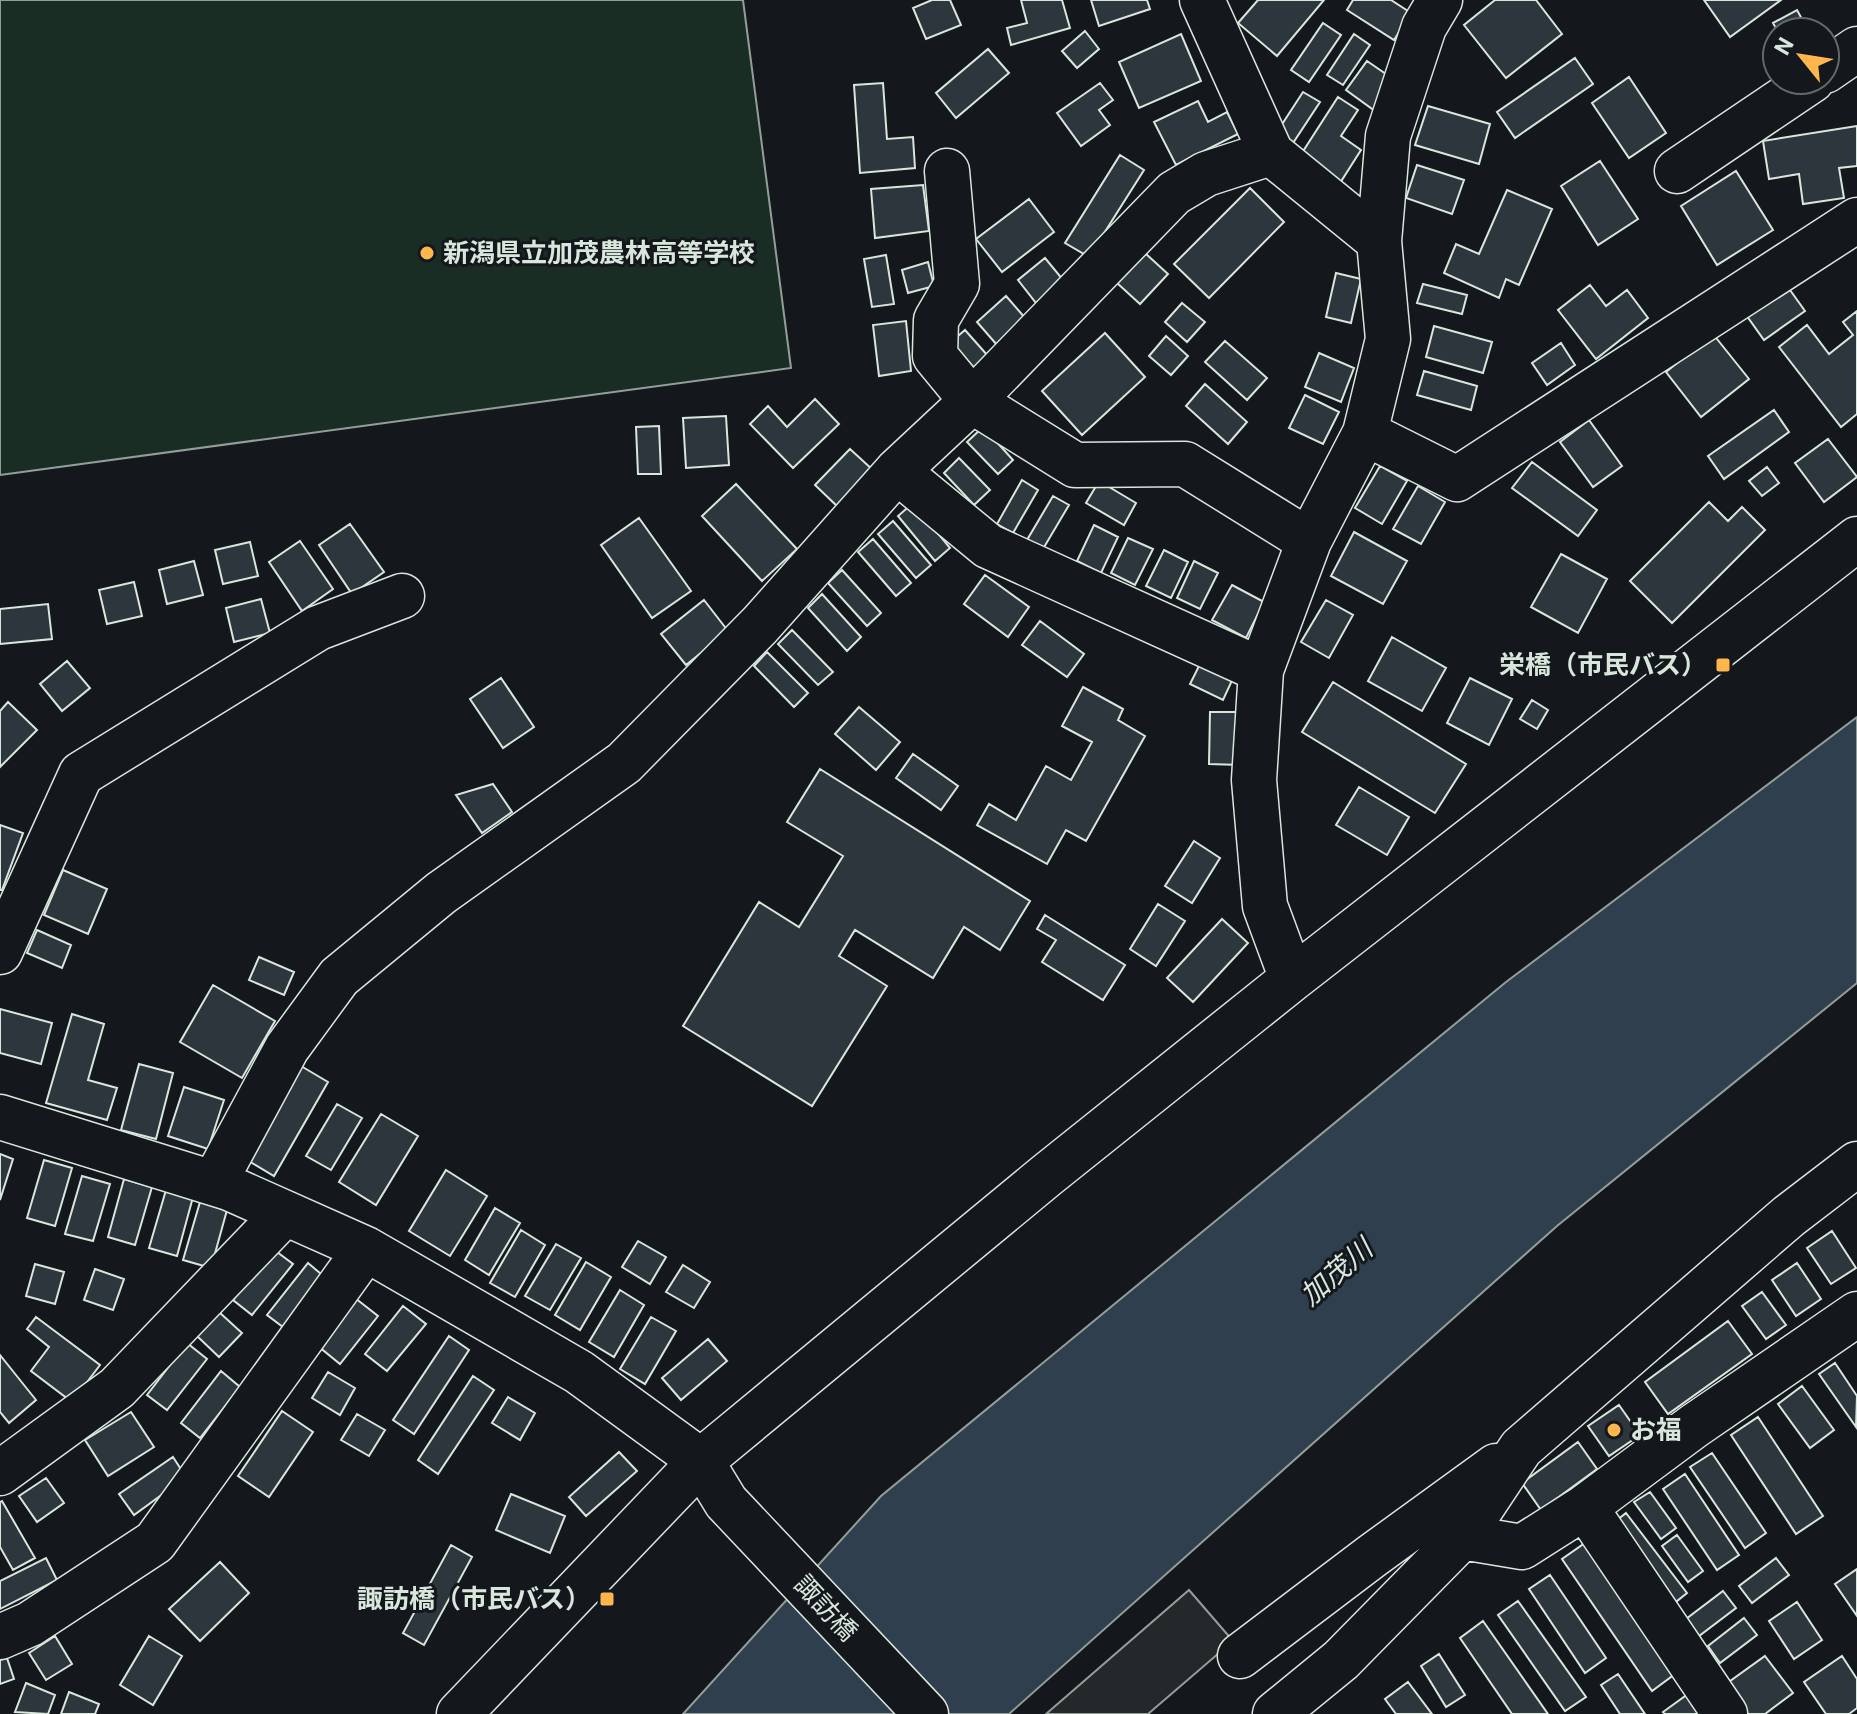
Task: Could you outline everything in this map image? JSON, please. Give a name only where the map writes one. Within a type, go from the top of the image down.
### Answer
[{"type":"street","points":[[1202,0],[1271,153],[1379,241]]},
{"type":"street","points":[[1292,979],[1265,906],[1254,780],[1261,670],[1309,541],[1365,433],[1388,339],[1379,241],[1388,136],[1424,27],[1440,0]]},
{"type":"street","points":[[1677,171],[1788,96]]},
{"type":"street","points":[[214,1183],[287,1048],[339,977],[441,893],[624,763],[760,625],[897,471],[972,401],[1174,193],[1206,174],[1271,153]]},
{"type":"street","points":[[947,171],[957,284],[936,320],[935,356],[972,401],[1075,465],[1185,464],[1309,541]]},
{"type":"street","points":[[1365,433],[1457,479],[1857,220]]},
{"type":"street","points":[[897,471],[988,546],[1261,670]]},
{"type":"street","points":[[459,1714],[701,1461],[1047,1175],[1292,979],[1857,539]]},
{"type":"street","points":[[0,952],[81,774],[318,628],[402,596]]},
{"type":"street","points":[[0,1117],[214,1183],[366,1249],[579,1372],[701,1461]]},
{"type":"street","points":[[1240,1656],[1521,1448],[1789,1216],[1857,1164]]},
{"type":"street","points":[[0,1473],[117,1388],[285,1213]]},
{"type":"street","points":[[0,1637],[30,1624],[155,1542],[366,1249]]},
{"type":"street","points":[[1462,1537],[1522,1547],[1585,1507],[1694,1426],[1857,1314]]},
{"type":"street","points":[[1275,1714],[1341,1660],[1462,1537],[1521,1448]]},
{"type":"street","name":"諏訪橋","points":[[701,1461],[726,1502],[926,1714]]},
{"type":"street","points":[[1585,1507],[1725,1714]]},
{"type":"green space","name":"新潟県立加茂農林高等学校","points":[[0,0],[743,0],[791,368],[0,475]]},
{"type":"shaded area","points":[[1189,1590],[1233,1641],[1148,1714],[1046,1714]]},
{"type":"water","name":"加茂川","points":[[1857,717],[1857,983],[1557,1226],[1009,1714],[683,1714],[881,1496],[1506,982]]},
{"type":"building","points":[[932,0],[950,0],[961,25],[926,39],[913,8]]},
{"type":"building","points":[[1021,0],[1062,0],[1070,28],[1011,45],[1007,28],[1027,23]]},
{"type":"building","points":[[1091,0],[1147,0],[1150,9],[1099,26]]},
{"type":"building","points":[[1258,0],[1324,0],[1277,56],[1238,23]]},
{"type":"building","points":[[1353,0],[1391,0],[1411,13],[1394,40],[1347,10]]},
{"type":"building","points":[[1495,0],[1536,0],[1562,34],[1506,78],[1464,25]]},
{"type":"building","points":[[1704,0],[1781,0],[1730,37]]},
{"type":"building","points":[[1797,10],[1800,16],[1786,16]]},
{"type":"building","points":[[1323,23],[1341,35],[1309,82],[1291,70]]},
{"type":"building","points":[[1085,31],[1099,49],[1077,68],[1062,51]]},
{"type":"building","points":[[1181,34],[1201,81],[1139,108],[1119,62]]},
{"type":"building","points":[[1354,34],[1370,45],[1343,85],[1327,75]]},
{"type":"building","points":[[988,49],[1009,73],[956,118],[936,93]]},
{"type":"building","points":[[1575,58],[1593,84],[1515,138],[1497,112]]},
{"type":"building","points":[[1367,61],[1396,81],[1375,111],[1346,90]]},
{"type":"building","points":[[1629,77],[1666,133],[1629,158],[1592,103]]},
{"type":"building","points":[[883,83],[887,139],[913,137],[915,168],[860,173],[854,85]]},
{"type":"building","points":[[1100,83],[1113,100],[1099,110],[1110,125],[1081,146],[1057,113]]},
{"type":"building","points":[[1303,92],[1320,102],[1293,143],[1277,132]]},
{"type":"building","points":[[1338,97],[1358,110],[1341,136],[1361,150],[1340,183],[1300,156]]},
{"type":"building","points":[[1198,101],[1208,122],[1227,112],[1238,134],[1176,165],[1154,122]]},
{"type":"building","points":[[1428,106],[1490,124],[1479,164],[1415,145]]},
{"type":"building","points":[[1857,126],[1857,166],[1839,168],[1844,198],[1803,204],[1799,174],[1769,179],[1763,141]]},
{"type":"building","points":[[1120,155],[1144,170],[1089,257],[1065,243]]},
{"type":"building","points":[[1600,161],[1638,219],[1598,245],[1561,186]]},
{"type":"building","points":[[1417,165],[1464,180],[1452,214],[1406,198]]},
{"type":"building","points":[[1736,171],[1773,230],[1717,265],[1681,206]]},
{"type":"building","points":[[923,185],[929,231],[875,238],[871,189]]},
{"type":"building","points":[[1250,188],[1284,222],[1209,298],[1174,264]]},
{"type":"building","points":[[1507,190],[1552,209],[1519,285],[1506,279],[1499,298],[1444,273],[1456,244],[1479,254]]},
{"type":"building","points":[[1029,199],[1054,232],[1002,272],[976,239]]},
{"type":"building","points":[[1145,253],[1168,274],[1140,304],[1117,283]]},
{"type":"building","points":[[886,255],[894,304],[872,307],[864,259]]},
{"type":"building","points":[[1045,258],[1064,281],[1036,303],[1018,280]]},
{"type":"building","points":[[928,262],[934,286],[908,293],[902,270]]},
{"type":"building","points":[[1336,273],[1361,279],[1351,323],[1326,317]]},
{"type":"building","points":[[1785,283],[1805,311],[1764,340],[1744,312]]},
{"type":"building","points":[[1423,284],[1467,295],[1462,314],[1417,303]]},
{"type":"building","points":[[1590,285],[1606,306],[1627,290],[1648,318],[1596,359],[1558,310]]},
{"type":"building","points":[[1006,296],[1026,319],[997,345],[977,322]]},
{"type":"building","points":[[1182,303],[1205,322],[1187,342],[1165,322]]},
{"type":"building","points":[[1857,311],[1857,414],[1841,427],[1779,347],[1807,325],[1829,354],[1853,335],[1843,322]]},
{"type":"building","points":[[906,321],[911,371],[879,376],[873,325]]},
{"type":"building","points":[[1434,326],[1492,342],[1483,373],[1426,357]]},
{"type":"building","points":[[965,330],[988,356],[974,368],[951,342]]},
{"type":"building","points":[[1105,333],[1145,377],[1082,435],[1042,391]]},
{"type":"building","points":[[1713,334],[1749,379],[1701,417],[1666,372]]},
{"type":"building","points":[[1166,336],[1188,356],[1171,375],[1149,356]]},
{"type":"building","points":[[1225,341],[1267,378],[1247,400],[1205,362]]},
{"type":"building","points":[[1561,343],[1575,365],[1547,385],[1532,363]]},
{"type":"building","points":[[1319,353],[1354,368],[1341,402],[1305,387]]},
{"type":"building","points":[[1424,371],[1477,386],[1471,410],[1417,395]]},
{"type":"building","points":[[1205,384],[1247,422],[1228,444],[1186,406]]},
{"type":"building","points":[[1305,395],[1339,412],[1323,444],[1289,428]]},
{"type":"building","points":[[815,399],[839,424],[793,468],[750,424],[768,406],[787,427]]},
{"type":"building","points":[[1774,410],[1789,432],[1724,479],[1708,456]]},
{"type":"building","points":[[726,416],[729,465],[686,468],[683,418]]},
{"type":"building","points":[[1589,420],[1622,466],[1593,487],[1560,442]]},
{"type":"building","points":[[659,426],[661,474],[638,474],[636,427]]},
{"type":"building","points":[[983,427],[1013,460],[998,474],[967,442]]},
{"type":"building","points":[[1828,439],[1857,477],[1824,502],[1795,463]]},
{"type":"building","points":[[850,449],[874,471],[838,507],[815,485]]},
{"type":"building","points":[[959,458],[990,490],[974,505],[944,473]]},
{"type":"building","points":[[1532,462],[1597,510],[1578,536],[1512,488]]},
{"type":"building","points":[[1380,466],[1407,481],[1382,524],[1355,508]]},
{"type":"building","points":[[1767,467],[1779,483],[1762,496],[1749,481]]},
{"type":"building","points":[[1022,480],[1038,490],[1013,533],[997,524]]},
{"type":"building","points":[[1099,481],[1136,503],[1124,525],[1086,503]]},
{"type":"building","points":[[736,484],[797,549],[762,581],[702,516]]},
{"type":"building","points":[[1418,486],[1445,502],[1421,544],[1393,529]]},
{"type":"building","points":[[1053,496],[1069,505],[1043,549],[1027,540]]},
{"type":"building","points":[[1709,502],[1728,521],[1742,507],[1765,530],[1672,623],[1630,581]]},
{"type":"building","points":[[913,503],[950,548],[935,561],[898,516]]},
{"type":"building","points":[[639,518],[691,591],[652,618],[601,545]]},
{"type":"building","points":[[893,521],[931,565],[916,578],[878,534]]},
{"type":"building","points":[[350,524],[384,572],[352,594],[319,545]]},
{"type":"building","points":[[1094,525],[1118,537],[1101,573],[1077,561]]},
{"type":"building","points":[[1354,532],[1407,561],[1383,604],[1331,576]]},
{"type":"building","points":[[1128,538],[1153,549],[1135,585],[1111,573]]},
{"type":"building","points":[[873,539],[911,583],[896,596],[858,552]]},
{"type":"building","points":[[300,541],[333,589],[302,611],[269,562]]},
{"type":"building","points":[[250,542],[258,576],[223,584],[215,550]]},
{"type":"building","points":[[1164,550],[1188,562],[1171,598],[1146,586]]},
{"type":"building","points":[[1561,554],[1607,579],[1578,633],[1531,607]]},
{"type":"building","points":[[194,561],[203,595],[167,604],[159,570]]},
{"type":"building","points":[[1194,561],[1218,573],[1200,609],[1177,598]]},
{"type":"building","points":[[842,570],[881,613],[867,626],[828,583]]},
{"type":"building","points":[[985,575],[1029,607],[1008,637],[964,604]]},
{"type":"building","points":[[134,582],[142,616],[107,624],[99,590]]},
{"type":"building","points":[[1232,585],[1264,602],[1246,638],[1212,620]]},
{"type":"building","points":[[822,594],[861,637],[847,651],[808,608]]},
{"type":"building","points":[[261,599],[270,633],[234,642],[226,608]]},
{"type":"building","points":[[704,600],[728,631],[686,665],[661,634]]},
{"type":"building","points":[[1326,600],[1353,615],[1329,658],[1301,642]]},
{"type":"building","points":[[48,604],[52,639],[0,644],[0,609]]},
{"type":"building","points":[[1040,621],[1084,654],[1067,677],[1022,645]]},
{"type":"building","points":[[792,630],[833,672],[818,685],[778,644]]},
{"type":"building","points":[[1392,637],[1446,668],[1422,711],[1368,681]]},
{"type":"building","points":[[767,652],[808,693],[794,707],[754,666]]},
{"type":"building","points":[[1203,658],[1235,674],[1223,700],[1190,684]]},
{"type":"building","points":[[67,661],[90,688],[62,711],[40,684]]},
{"type":"building","points":[[501,678],[534,727],[503,748],[470,699]]},
{"type":"building","points":[[1470,678],[1512,699],[1489,745],[1447,723]]},
{"type":"building","points":[[1333,682],[1466,764],[1435,813],[1302,732]]},
{"type":"building","points":[[1083,687],[1123,709],[1118,720],[1145,736],[1086,841],[1066,830],[1047,864],[977,825],[989,804],[1016,820],[1046,766],[1071,780],[1092,742],[1062,726]]},
{"type":"building","points":[[1532,700],[1548,710],[1537,729],[1520,719]]},
{"type":"building","points":[[8,702],[37,730],[0,767],[0,711]]},
{"type":"building","points":[[859,707],[900,742],[876,770],[835,734]]},
{"type":"building","points":[[1210,712],[1242,712],[1241,765],[1209,764]]},
{"type":"building","points":[[913,754],[958,786],[941,810],[896,778]]},
{"type":"building","points":[[820,769],[1030,901],[1000,950],[964,927],[933,978],[855,930],[839,956],[887,986],[812,1106],[683,1026],[759,902],[799,927],[843,856],[787,822]]},
{"type":"building","points":[[493,784],[512,812],[482,833],[456,795]]},
{"type":"building","points":[[1359,787],[1409,817],[1387,855],[1336,825]]},
{"type":"building","points":[[0,825],[23,833],[2,890],[0,890]]},
{"type":"building","points":[[1194,841],[1220,858],[1192,903],[1165,886]]},
{"type":"building","points":[[63,870],[107,889],[88,934],[44,915]]},
{"type":"building","points":[[1158,904],[1185,921],[1156,966],[1130,949]]},
{"type":"building","points":[[1045,915],[1125,965],[1103,1000],[1042,962],[1056,940],[1037,929]]},
{"type":"building","points":[[1222,919],[1248,943],[1193,1002],[1167,978]]},
{"type":"building","points":[[37,930],[71,945],[62,968],[27,953]]},
{"type":"building","points":[[259,957],[294,972],[284,995],[249,980]]},
{"type":"building","points":[[213,985],[275,1021],[242,1078],[180,1042]]},
{"type":"building","points":[[0,1009],[52,1023],[41,1064],[0,1053]]},
{"type":"building","points":[[72,1014],[104,1024],[88,1080],[117,1088],[107,1120],[46,1103]]},
{"type":"building","points":[[139,1064],[173,1073],[156,1139],[121,1130]]},
{"type":"building","points":[[301,1066],[328,1082],[274,1176],[247,1160]]},
{"type":"building","points":[[184,1087],[224,1100],[208,1149],[168,1136]]},
{"type":"building","points":[[337,1104],[362,1118],[331,1170],[306,1156]]},
{"type":"building","points":[[381,1114],[418,1136],[376,1205],[339,1182]]},
{"type":"building","points":[[0,1154],[13,1159],[0,1200]]},
{"type":"building","points":[[44,1160],[72,1168],[55,1226],[27,1218]]},
{"type":"building","points":[[446,1170],[487,1196],[450,1256],[409,1231]]},
{"type":"building","points":[[82,1176],[110,1184],[93,1241],[65,1234]]},
{"type":"building","points":[[124,1179],[152,1187],[135,1245],[108,1237]]},
{"type":"building","points":[[166,1190],[193,1197],[177,1256],[149,1248]]},
{"type":"building","points":[[200,1202],[227,1210],[211,1268],[183,1260]]},
{"type":"building","points":[[495,1208],[520,1223],[489,1275],[465,1260]]},
{"type":"building","points":[[521,1230],[545,1245],[515,1297],[490,1283]]},
{"type":"building","points":[[1832,1231],[1856,1268],[1831,1284],[1807,1248]]},
{"type":"building","points":[[638,1241],[666,1257],[650,1284],[622,1267]]},
{"type":"building","points":[[556,1244],[581,1258],[550,1310],[525,1296]]},
{"type":"building","points":[[273,1249],[293,1264],[252,1315],[233,1300]]},
{"type":"building","points":[[586,1262],[611,1277],[580,1330],[555,1315]]},
{"type":"building","points":[[308,1263],[327,1279],[287,1330],[267,1315]]},
{"type":"building","points":[[1797,1263],[1821,1299],[1796,1316],[1772,1280]]},
{"type":"building","points":[[35,1264],[64,1272],[55,1304],[26,1296]]},
{"type":"building","points":[[683,1265],[710,1282],[694,1308],[666,1292]]},
{"type":"building","points":[[95,1269],[124,1279],[113,1310],[84,1300]]},
{"type":"building","points":[[620,1290],[644,1305],[614,1357],[589,1342]]},
{"type":"building","points":[[1762,1292],[1786,1325],[1766,1339],[1742,1306]]},
{"type":"building","points":[[355,1298],[378,1316],[340,1364],[318,1346]]},
{"type":"building","points":[[403,1306],[426,1324],[387,1371],[365,1354]]},
{"type":"building","points":[[219,1312],[242,1333],[219,1357],[197,1336]]},
{"type":"building","points":[[36,1317],[100,1365],[72,1402],[31,1371],[49,1347],[27,1329]]},
{"type":"building","points":[[651,1317],[676,1331],[645,1384],[620,1369]]},
{"type":"building","points":[[1728,1321],[1752,1354],[1668,1414],[1645,1382]]},
{"type":"building","points":[[449,1336],[469,1350],[414,1434],[393,1420]]},
{"type":"building","points":[[708,1339],[727,1361],[681,1400],[662,1378]]},
{"type":"building","points":[[187,1343],[207,1359],[167,1410],[147,1395]]},
{"type":"building","points":[[0,1355],[36,1400],[9,1423],[0,1412]]},
{"type":"building","points":[[1835,1363],[1857,1396],[1856,1427],[1819,1374]]},
{"type":"building","points":[[221,1371],[240,1387],[200,1438],[181,1423]]},
{"type":"building","points":[[328,1372],[355,1388],[340,1415],[312,1398]]},
{"type":"building","points":[[473,1376],[494,1390],[438,1474],[418,1460]]},
{"type":"building","points":[[1802,1386],[1834,1430],[1810,1448],[1778,1404]]},
{"type":"building","points":[[508,1397],[535,1413],[520,1440],[492,1423]]},
{"type":"building","name":"お福","points":[[1619,1405],[1640,1435],[1609,1456],[1588,1426]]},
{"type":"building","points":[[282,1411],[313,1432],[269,1497],[238,1476]]},
{"type":"building","points":[[131,1412],[154,1447],[108,1476],[85,1440]]},
{"type":"building","points":[[357,1414],[385,1430],[369,1456],[341,1440]]},
{"type":"building","points":[[1758,1417],[1823,1516],[1796,1534],[1731,1435]]},
{"type":"building","points":[[1578,1442],[1597,1469],[1541,1510],[1522,1483]]},
{"type":"building","points":[[619,1452],[637,1471],[586,1516],[569,1497]]},
{"type":"building","points":[[1712,1453],[1766,1533],[1745,1548],[1690,1467]]},
{"type":"building","points":[[173,1457],[186,1477],[134,1515],[119,1494]]},
{"type":"building","points":[[1685,1474],[1739,1555],[1717,1570],[1663,1489]]},
{"type":"building","points":[[46,1478],[64,1503],[37,1522],[19,1496]]},
{"type":"building","points":[[1650,1492],[1676,1528],[1661,1539],[1634,1502]]},
{"type":"building","points":[[511,1494],[565,1516],[550,1553],[496,1530]]},
{"type":"building","points":[[2,1501],[35,1558],[13,1570],[0,1547]]},
{"type":"building","points":[[1626,1513],[1687,1593],[1672,1605],[1611,1525]]},
{"type":"building","points":[[1677,1535],[1703,1571],[1688,1582],[1662,1546]]},
{"type":"building","points":[[1585,1543],[1675,1674],[1652,1691],[1562,1559]]},
{"type":"building","points":[[451,1545],[472,1557],[424,1645],[403,1633]]},
{"type":"building","points":[[46,1558],[57,1580],[0,1609],[0,1581]]},
{"type":"building","points":[[1776,1558],[1789,1575],[1752,1603],[1739,1586]]},
{"type":"building","points":[[220,1562],[249,1593],[200,1641],[169,1609]]},
{"type":"building","points":[[1857,1569],[1857,1616],[1835,1584]]},
{"type":"building","points":[[1550,1575],[1606,1658],[1585,1673],[1529,1589]]},
{"type":"building","points":[[1723,1591],[1736,1608],[1699,1636],[1686,1619]]},
{"type":"building","points":[[1518,1601],[1586,1697],[1565,1711],[1498,1615]]},
{"type":"building","points":[[1797,1602],[1822,1640],[1794,1659],[1769,1621]]},
{"type":"building","points":[[1744,1618],[1757,1635],[1720,1663],[1708,1646]]},
{"type":"building","points":[[1483,1621],[1548,1714],[1512,1714],[1460,1638]]},
{"type":"building","points":[[55,1636],[72,1664],[46,1680],[29,1653]]},
{"type":"building","points":[[149,1636],[182,1656],[153,1705],[120,1685]]},
{"type":"building","points":[[1439,1654],[1465,1695],[1446,1707],[1421,1666]]},
{"type":"building","points":[[1765,1656],[1793,1693],[1765,1714],[1748,1714],[1726,1684]]},
{"type":"building","points":[[1842,1656],[1857,1679],[1857,1708],[1849,1714],[1826,1714],[1804,1682]]},
{"type":"building","points":[[7,1658],[14,1679],[0,1684],[0,1660]]},
{"type":"building","points":[[1618,1674],[1645,1714],[1620,1714],[1601,1685]]},
{"type":"building","points":[[1408,1682],[1432,1714],[1396,1714],[1385,1699]]},
{"type":"building","points":[[26,1683],[55,1695],[48,1714],[15,1712]]},
{"type":"building","points":[[69,1692],[99,1704],[95,1714],[61,1714]]},
{"type":"building","points":[[1688,1694],[1701,1714],[1663,1712]]},
{"type":"place","name":"新潟県立加茂農林高等学校","points":[[427,253]]},
{"type":"place","name":"栄橋（市民バス）","points":[[1723,665]]},
{"type":"place","name":"お福","points":[[1614,1430]]},
{"type":"place","name":"諏訪橋（市民バス）","points":[[607,1599]]}]
